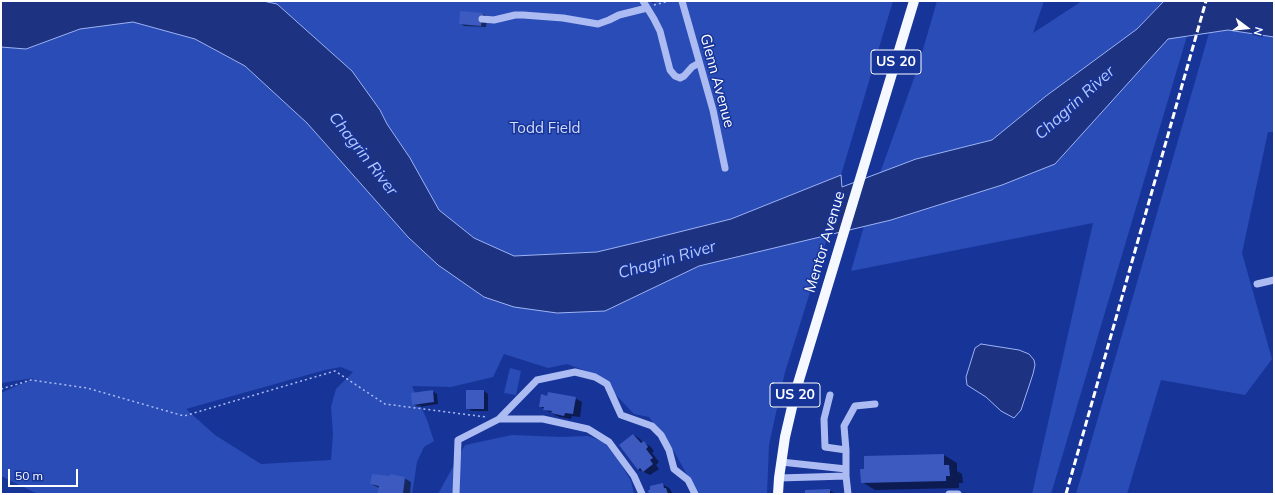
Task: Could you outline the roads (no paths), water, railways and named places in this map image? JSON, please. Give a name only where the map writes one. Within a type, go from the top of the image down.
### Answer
[{"type":"main road","name":"Mentor Avenue","points":[[778,494],[778,478],[785,437],[796,390],[914,1]]},
{"type":"street","name":"Glenn Avenue","points":[[682,1],[712,110],[725,168]]},
{"type":"street","points":[[482,19],[494,20],[523,14],[563,18],[598,24],[645,4],[660,31],[670,70],[675,76],[680,78],[684,76],[692,67],[699,63]]},
{"type":"street","points":[[1257,284],[1274,280]]},
{"type":"street","points":[[456,494],[458,440],[499,419],[537,380],[574,372],[595,377],[607,384],[622,414],[652,426],[661,435],[669,450],[674,469],[688,480],[695,494]]},
{"type":"street","points":[[830,395],[824,419],[824,447],[846,450]]},
{"type":"street","points":[[848,494],[844,426],[856,406],[875,404]]},
{"type":"street","points":[[499,419],[543,419],[588,428],[609,442],[634,476],[642,494]]},
{"type":"street","points":[[781,462],[846,473]]},
{"type":"street","points":[[778,478],[846,473]]},
{"type":"street","points":[[949,494],[958,494]]},
{"type":"water","name":"Chagrin River","points":[[1,1],[263,1],[277,4],[352,71],[380,110],[387,124],[410,158],[439,210],[474,238],[514,256],[597,252],[643,241],[731,219],[841,175],[842,187],[916,159],[992,140],[1046,96],[1137,29],[1164,1],[1274,1],[1274,37],[1228,30],[1168,39],[1055,164],[1002,185],[891,220],[699,266],[605,311],[557,313],[514,307],[484,297],[438,265],[408,237],[307,123],[245,66],[195,39],[133,22],[80,29],[26,49],[1,47]]},
{"type":"water","points":[[981,344],[1019,350],[1029,354],[1034,360],[1035,365],[1033,374],[1021,410],[1014,418],[1001,411],[986,397],[967,385],[966,377],[975,348]]},
{"type":"railway","points":[[1066,494],[1206,1]]},
{"type":"park label","name":"Todd Field","points":[[545,128]]}]
